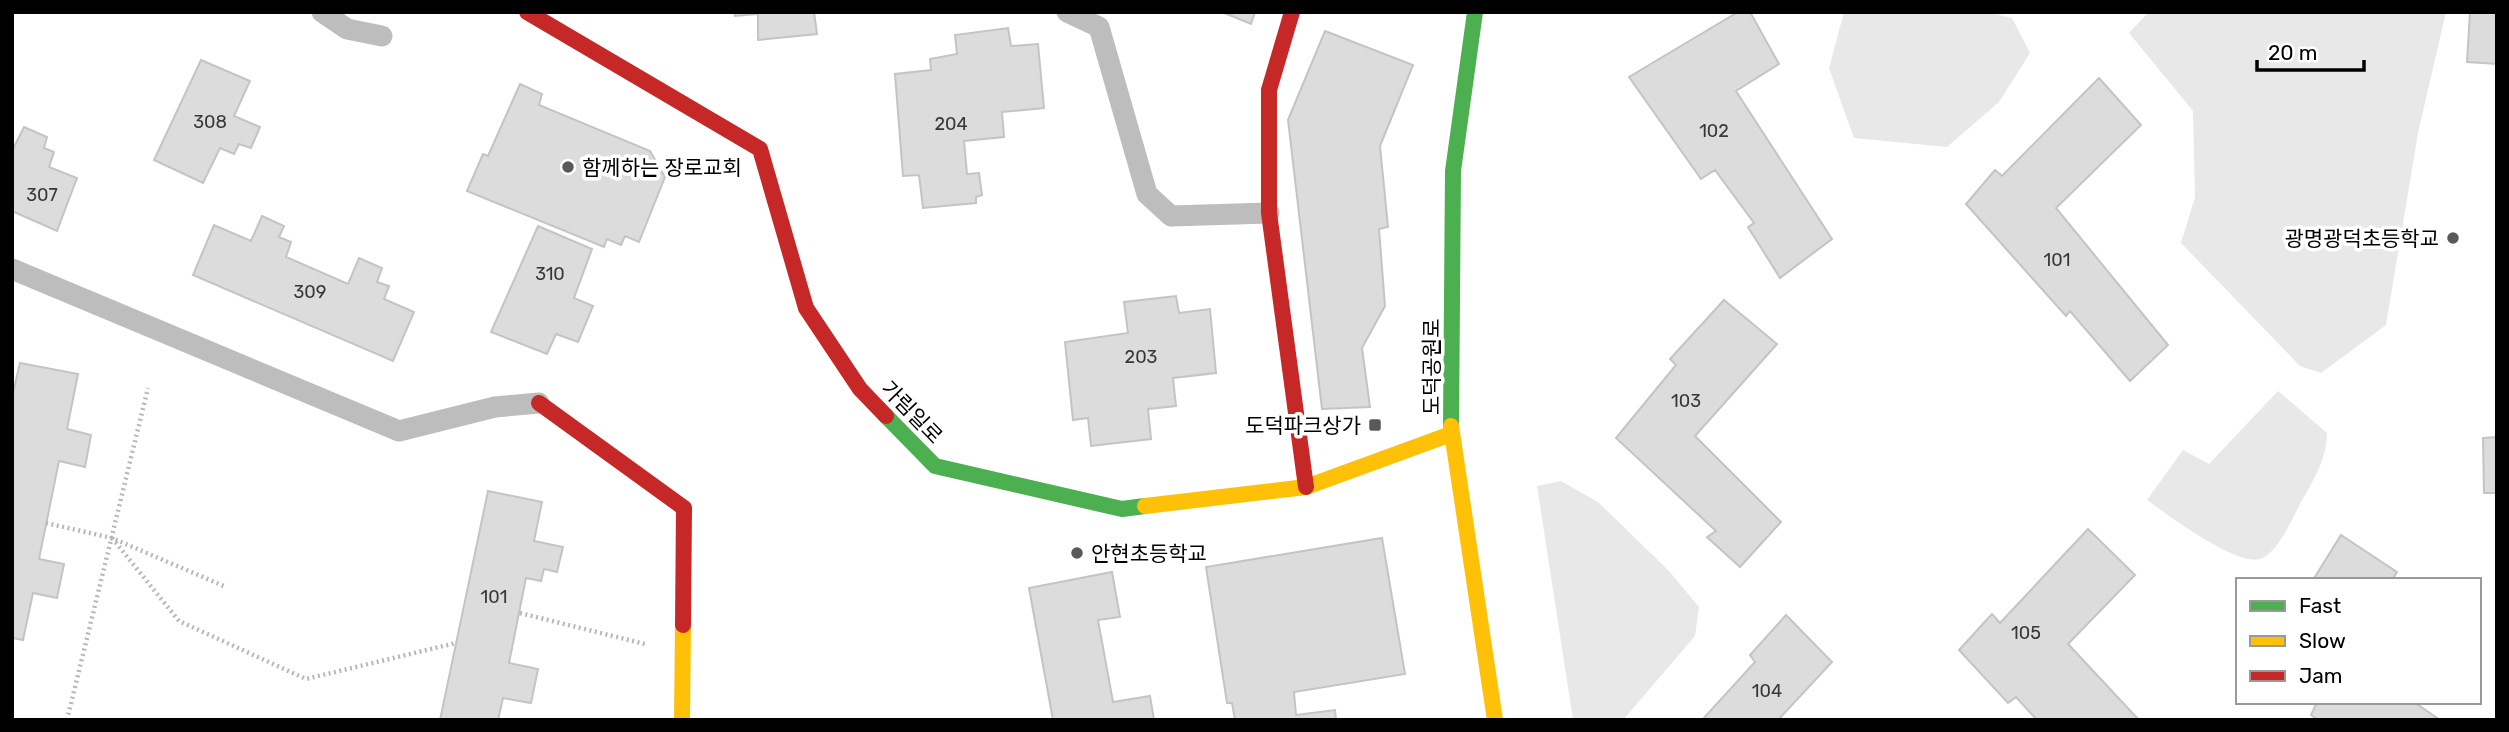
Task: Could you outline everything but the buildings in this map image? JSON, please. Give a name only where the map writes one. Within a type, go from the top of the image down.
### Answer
[{"type":"street","name":"가림일로","points":[[527,12],[760,149],[806,308],[860,389],[935,466],[1122,509],[1307,487],[1451,434]]},
{"type":"street","points":[[1292,12],[1269,90],[1269,213],[1307,487]]},
{"type":"street","name":"도덕공원로","points":[[1475,12],[1454,171],[1451,434],[1495,720]]},
{"type":"street","points":[[539,403],[684,508],[682,720]]},
{"type":"lane","points":[[322,12],[347,29],[382,36]]},
{"type":"lane","points":[[1067,12],[1099,27],[1147,194],[1171,216],[1269,213]]},
{"type":"lane","points":[[12,269],[399,431],[495,407],[539,403]]},
{"type":"path","points":[[67,720],[148,388]]},
{"type":"path","points":[[46,523],[112,538],[226,587]]},
{"type":"path","points":[[112,538],[179,621],[306,679],[456,643]]},
{"type":"path","points":[[520,613],[683,654]]},
{"type":"shaded area","points":[[1844,12],[1987,12],[2012,18],[2030,53],[1999,102],[1947,147],[1854,138],[1829,68]]},
{"type":"shaded area","points":[[2149,12],[2446,12],[2418,133],[2386,325],[2321,373],[2300,366],[2181,243],[2195,197],[2193,111],[2129,33]]},
{"type":"shaded area","points":[[2278,391],[2327,433],[2326,443],[2317,472],[2282,537],[2266,556],[2249,559],[2202,538],[2147,500],[2183,450],[2209,464]]},
{"type":"shaded area","points":[[1561,481],[1598,502],[1669,571],[1699,607],[1695,636],[1623,720],[1573,720],[1537,486]]},
{"type":"traffic: fast","points":[[1451,426],[1453,171],[1475,12]]},
{"type":"traffic: fast","points":[[886,416],[935,466],[1122,509],[1145,506]]},
{"type":"traffic: slow","points":[[1451,426],[1495,720]]},
{"type":"traffic: slow","points":[[1145,506],[1306,487],[1451,434]]},
{"type":"traffic: slow","points":[[682,720],[683,625]]},
{"type":"traffic: jam","points":[[527,12],[760,149],[806,308],[860,389],[886,416]]},
{"type":"traffic: jam","points":[[1292,12],[1269,90],[1269,213],[1306,487]]},
{"type":"traffic: jam","points":[[539,403],[684,508],[683,625]]},
{"type":"place","name":"함께하는 장로교회","points":[[568,167]]},
{"type":"place","name":"광명광덕초등학교","points":[[2453,238]]},
{"type":"place","name":"도덕파크상가","points":[[1375,425]]},
{"type":"place","name":"안현초등학교","points":[[1077,553]]}]
